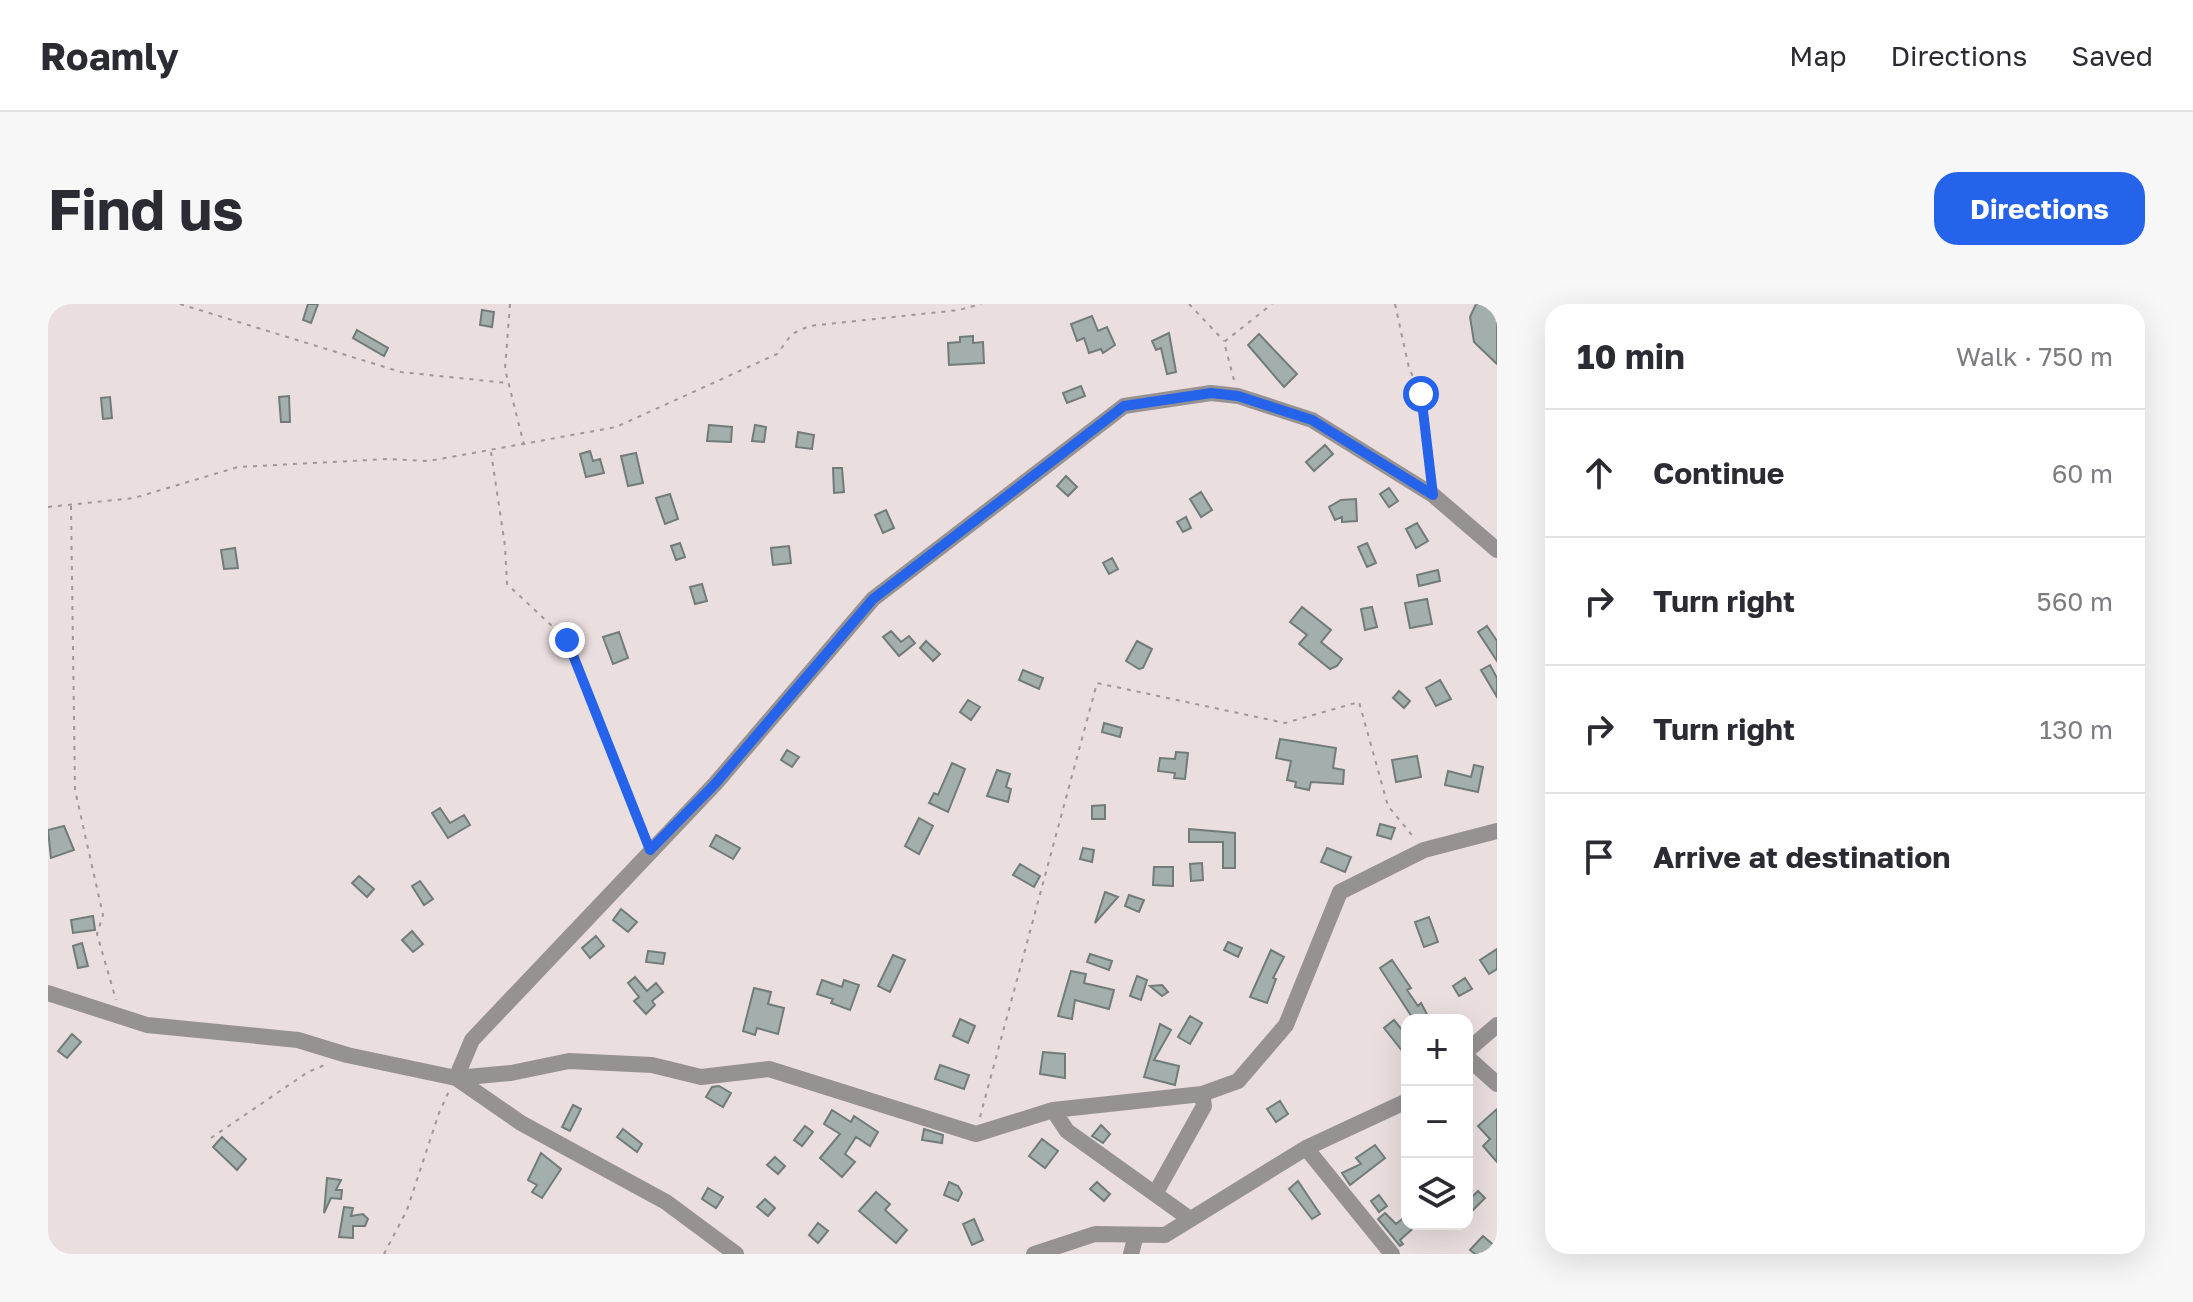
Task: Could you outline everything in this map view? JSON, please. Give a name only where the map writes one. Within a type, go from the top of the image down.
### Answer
[{"type":"street","points":[[456,1078],[472,1040],[715,784],[873,599],[1124,406],[1211,393],[1238,396],[1312,420],[1433,495],[1497,550]]},
{"type":"street","points":[[48,993],[160,1026],[298,1040],[347,1055],[456,1078],[511,1073],[569,1061],[652,1065],[701,1077],[769,1069],[976,1134],[1053,1110],[1202,1094],[1238,1081],[1286,1025],[1340,892],[1424,850],[1497,831]]},
{"type":"street","points":[[1473,1046],[1497,1025]]},
{"type":"street","points":[[1473,1062],[1497,1084]]},
{"type":"street","points":[[456,1078],[521,1123],[666,1202],[736,1254]]},
{"type":"street","points":[[1155,1194],[1204,1106],[1202,1094]]},
{"type":"street","points":[[1034,1254],[1095,1234],[1165,1235],[1306,1148],[1401,1104]]},
{"type":"street","points":[[1053,1110],[1067,1131],[1190,1219]]},
{"type":"street","points":[[1306,1148],[1392,1254]]},
{"type":"street","points":[[1131,1254],[1136,1235]]},
{"type":"path","points":[[180,304],[401,372],[507,383]]},
{"type":"path","points":[[510,304],[507,383],[524,446]]},
{"type":"path","points":[[48,507],[134,498],[238,467],[388,459],[429,461],[616,427],[777,354],[792,334],[809,326],[959,310],[981,304]]},
{"type":"path","points":[[1189,304],[1224,342],[1238,396]]},
{"type":"path","points":[[1224,342],[1272,304]]},
{"type":"path","points":[[1395,304],[1409,368],[1421,394],[1433,495]]},
{"type":"path","points":[[491,452],[505,546],[507,584],[567,640],[650,850]]},
{"type":"path","points":[[71,506],[75,790],[103,915],[97,934],[121,1016]]},
{"type":"path","points":[[976,1134],[1097,683],[1285,723],[1359,702],[1388,806],[1424,850]]},
{"type":"path","points":[[211,1138],[308,1072],[347,1055]]},
{"type":"path","points":[[384,1254],[407,1210],[439,1113],[456,1078]]},
{"type":"building","points":[[308,304],[318,304],[311,323],[303,320]]},
{"type":"building","points":[[1476,304],[1497,304],[1497,364],[1474,342],[1470,317]]},
{"type":"building","points":[[482,310],[494,312],[492,327],[480,325]]},
{"type":"building","points":[[1092,316],[1098,331],[1107,327],[1115,345],[1103,353],[1101,349],[1089,353],[1084,338],[1077,341],[1071,324]]},
{"type":"building","points":[[357,330],[388,348],[384,356],[353,338]]},
{"type":"building","points":[[1169,333],[1176,372],[1167,374],[1161,348],[1156,350],[1152,341]]},
{"type":"building","points":[[1259,334],[1297,374],[1284,387],[1248,345]]},
{"type":"building","points":[[973,336],[973,343],[983,342],[984,363],[949,365],[948,343],[960,342],[960,337]]},
{"type":"building","points":[[1081,386],[1085,396],[1067,403],[1063,393]]},
{"type":"building","points":[[289,396],[290,422],[281,422],[279,397]]},
{"type":"building","points":[[110,397],[112,418],[103,419],[101,398]]},
{"type":"building","points":[[709,425],[732,427],[731,442],[707,441]]},
{"type":"building","points":[[755,425],[766,427],[764,442],[752,441]]},
{"type":"building","points":[[798,432],[814,435],[812,449],[796,447]]},
{"type":"building","points":[[1325,445],[1333,454],[1314,471],[1306,462]]},
{"type":"building","points":[[590,451],[593,461],[600,459],[604,473],[586,477],[580,454]]},
{"type":"building","points":[[636,453],[643,483],[628,486],[621,456]]},
{"type":"building","points":[[833,468],[842,468],[844,492],[834,493]]},
{"type":"building","points":[[1066,476],[1077,487],[1068,496],[1057,486]]},
{"type":"building","points":[[1389,488],[1398,501],[1389,507],[1380,494]]},
{"type":"building","points":[[1201,492],[1212,510],[1201,517],[1190,499]]},
{"type":"building","points":[[670,494],[678,519],[665,524],[656,498]]},
{"type":"building","points":[[1356,499],[1357,521],[1342,522],[1342,517],[1335,520],[1329,507],[1341,500]]},
{"type":"building","points":[[886,510],[894,528],[883,533],[875,515]]},
{"type":"building","points":[[1186,517],[1191,528],[1183,532],[1177,522]]},
{"type":"building","points":[[1417,523],[1428,541],[1416,548],[1406,529]]},
{"type":"building","points":[[680,543],[685,557],[676,560],[671,546]]},
{"type":"building","points":[[1367,543],[1376,563],[1367,567],[1358,547]]},
{"type":"building","points":[[789,546],[791,563],[773,565],[771,548]]},
{"type":"building","points":[[235,548],[238,568],[224,569],[221,550]]},
{"type":"building","points":[[1112,558],[1118,569],[1109,574],[1103,563]]},
{"type":"building","points":[[1438,570],[1440,581],[1419,586],[1417,575]]},
{"type":"building","points":[[702,584],[707,601],[695,604],[690,587]]},
{"type":"building","points":[[1427,599],[1432,624],[1410,628],[1405,603]]},
{"type":"building","points":[[1302,607],[1331,630],[1321,642],[1342,659],[1337,666],[1330,669],[1299,644],[1307,635],[1290,622]]},
{"type":"building","points":[[1372,607],[1377,627],[1365,630],[1361,609]]},
{"type":"building","points":[[1487,626],[1497,641],[1497,661],[1478,632]]},
{"type":"building","points":[[891,631],[901,642],[909,636],[915,643],[899,656],[883,637]]},
{"type":"building","points":[[619,632],[628,658],[613,664],[603,637]]},
{"type":"building","points":[[926,641],[940,654],[933,661],[920,648]]},
{"type":"building","points":[[1137,641],[1152,649],[1143,668],[1139,669],[1126,661]]},
{"type":"building","points":[[1490,665],[1497,678],[1497,697],[1481,670]]},
{"type":"building","points":[[1023,670],[1043,678],[1039,689],[1019,680]]},
{"type":"building","points":[[1440,680],[1451,699],[1436,706],[1426,688]]},
{"type":"building","points":[[1399,691],[1410,701],[1404,708],[1393,698]]},
{"type":"building","points":[[968,700],[980,707],[971,720],[960,712]]},
{"type":"building","points":[[1104,723],[1122,728],[1120,737],[1102,732]]},
{"type":"building","points":[[1280,739],[1336,748],[1333,768],[1344,770],[1343,784],[1311,782],[1309,790],[1295,787],[1296,782],[1287,780],[1291,761],[1276,758]]},
{"type":"building","points":[[787,750],[799,757],[792,767],[781,760]]},
{"type":"building","points":[[1176,752],[1188,753],[1185,779],[1174,778],[1175,773],[1158,771],[1160,758],[1175,759]]},
{"type":"building","points":[[1417,756],[1421,777],[1396,782],[1392,760]]},
{"type":"building","points":[[952,763],[965,769],[948,812],[929,803],[934,793],[938,795]]},
{"type":"building","points":[[1474,765],[1483,767],[1478,792],[1445,785],[1448,771],[1471,777]]},
{"type":"building","points":[[997,770],[1010,774],[1006,787],[1011,789],[1008,802],[987,796]]},
{"type":"building","points":[[1105,805],[1105,819],[1092,819],[1092,806]]},
{"type":"building","points":[[440,808],[450,823],[464,815],[470,825],[448,838],[432,813]]},
{"type":"building","points":[[919,818],[933,826],[919,854],[905,846]]},
{"type":"building","points":[[1380,824],[1395,828],[1391,839],[1377,835]]},
{"type":"building","points":[[64,826],[74,850],[51,858],[48,830]]},
{"type":"building","points":[[1189,829],[1235,833],[1235,868],[1223,868],[1223,842],[1189,842]]},
{"type":"building","points":[[716,835],[740,848],[733,859],[710,846]]},
{"type":"building","points":[[1083,848],[1094,850],[1092,862],[1080,859]]},
{"type":"building","points":[[1327,848],[1351,857],[1345,872],[1321,862]]},
{"type":"building","points":[[1202,863],[1203,880],[1191,881],[1190,864]]},
{"type":"building","points":[[1020,864],[1040,876],[1034,887],[1013,875]]},
{"type":"building","points":[[1154,867],[1173,867],[1173,886],[1153,885]]},
{"type":"building","points":[[359,876],[374,889],[367,897],[352,883]]},
{"type":"building","points":[[420,881],[433,899],[424,905],[412,886]]},
{"type":"building","points":[[1105,892],[1118,897],[1095,923]]},
{"type":"building","points":[[1129,895],[1144,900],[1139,912],[1125,906]]},
{"type":"building","points":[[621,909],[637,922],[628,932],[613,920]]},
{"type":"building","points":[[93,916],[95,930],[73,933],[71,920]]},
{"type":"building","points":[[1429,917],[1438,942],[1424,947],[1415,922]]},
{"type":"building","points":[[412,931],[423,944],[413,952],[402,940]]},
{"type":"building","points":[[596,936],[604,946],[590,958],[582,948]]},
{"type":"building","points":[[1228,942],[1242,948],[1238,957],[1224,950]]},
{"type":"building","points":[[82,943],[88,966],[78,968],[73,946]]},
{"type":"building","points":[[1497,949],[1497,969],[1489,974],[1480,960]]},
{"type":"building","points":[[1271,950],[1284,957],[1273,978],[1276,979],[1267,1003],[1250,997]]},
{"type":"building","points":[[648,951],[665,953],[663,964],[646,962]]},
{"type":"building","points":[[1090,954],[1112,961],[1109,970],[1087,962]]},
{"type":"building","points":[[893,955],[905,960],[890,992],[878,986]]},
{"type":"building","points":[[1392,960],[1411,988],[1407,990],[1418,1006],[1421,1003],[1427,1014],[1410,1014],[1380,968]]},
{"type":"building","points":[[1071,971],[1086,974],[1084,983],[1114,990],[1109,1009],[1075,1000],[1072,1019],[1058,1016]]},
{"type":"building","points":[[1137,976],[1147,980],[1141,1000],[1130,996]]},
{"type":"building","points":[[635,977],[647,991],[656,983],[663,992],[652,1001],[655,1005],[646,1014],[634,1001],[639,997],[628,983]]},
{"type":"building","points":[[1465,978],[1472,989],[1459,996],[1453,986]]},
{"type":"building","points":[[822,980],[842,987],[844,980],[859,985],[850,1010],[831,1003],[833,999],[817,994]]},
{"type":"building","points":[[1162,985],[1168,992],[1162,996],[1150,986]]},
{"type":"building","points":[[754,988],[771,992],[768,1004],[784,1008],[778,1034],[757,1028],[755,1035],[743,1031]]},
{"type":"building","points":[[1190,1016],[1202,1023],[1190,1044],[1178,1037]]},
{"type":"building","points":[[960,1019],[975,1026],[968,1043],[953,1036]]},
{"type":"building","points":[[1394,1020],[1401,1029],[1401,1049],[1384,1028]]},
{"type":"building","points":[[1160,1024],[1171,1030],[1154,1060],[1179,1066],[1175,1085],[1144,1077]]},
{"type":"building","points":[[72,1034],[81,1042],[67,1058],[58,1051]]},
{"type":"building","points":[[1043,1052],[1065,1054],[1065,1078],[1040,1074]]},
{"type":"building","points":[[940,1065],[969,1075],[964,1089],[935,1079]]},
{"type":"building","points":[[719,1086],[731,1093],[723,1107],[706,1097],[712,1087]]},
{"type":"building","points":[[1280,1101],[1288,1114],[1276,1122],[1267,1109]]},
{"type":"building","points":[[573,1105],[581,1109],[570,1131],[562,1127]]},
{"type":"building","points":[[1497,1109],[1497,1162],[1483,1146],[1490,1139],[1478,1126]]},
{"type":"building","points":[[832,1110],[851,1122],[854,1116],[878,1132],[870,1146],[856,1137],[845,1154],[855,1162],[842,1177],[820,1158],[840,1134],[824,1124]]},
{"type":"building","points":[[1101,1125],[1110,1134],[1103,1143],[1092,1136]]},
{"type":"building","points":[[805,1126],[813,1132],[802,1146],[794,1140]]},
{"type":"building","points":[[623,1129],[642,1144],[637,1152],[617,1137]]},
{"type":"building","points":[[924,1129],[943,1135],[942,1143],[922,1140]]},
{"type":"building","points":[[222,1137],[246,1159],[237,1170],[213,1147]]},
{"type":"building","points":[[1042,1139],[1058,1151],[1045,1168],[1029,1156]]},
{"type":"building","points":[[1375,1145],[1385,1158],[1350,1185],[1342,1173],[1361,1164],[1356,1158]]},
{"type":"building","points":[[541,1153],[561,1169],[542,1198],[532,1192],[537,1185],[528,1180]]},
{"type":"building","points":[[775,1157],[785,1166],[778,1174],[767,1165]]},
{"type":"building","points":[[327,1178],[341,1180],[336,1190],[342,1190],[341,1199],[331,1198],[324,1213]]},
{"type":"building","points":[[1298,1181],[1320,1214],[1312,1219],[1289,1189]]},
{"type":"building","points":[[949,1182],[958,1186],[962,1193],[958,1201],[944,1195]]},
{"type":"building","points":[[1097,1182],[1110,1194],[1104,1201],[1090,1189]]},
{"type":"building","points":[[708,1188],[723,1197],[716,1208],[702,1199]]},
{"type":"building","points":[[1478,1191],[1485,1198],[1473,1210],[1473,1196]]},
{"type":"building","points":[[876,1192],[890,1204],[885,1210],[907,1230],[896,1243],[859,1211]]},
{"type":"building","points":[[1379,1195],[1387,1206],[1379,1212],[1371,1201]]},
{"type":"building","points":[[765,1199],[775,1208],[768,1216],[757,1207]]},
{"type":"building","points":[[344,1207],[353,1208],[351,1216],[363,1214],[368,1219],[365,1226],[353,1226],[353,1238],[339,1237]]},
{"type":"building","points":[[1385,1213],[1396,1224],[1401,1220],[1401,1230],[1411,1230],[1400,1240],[1403,1244],[1400,1246],[1378,1219]]},
{"type":"building","points":[[974,1219],[983,1240],[972,1245],[963,1224]]},
{"type":"building","points":[[818,1223],[828,1231],[818,1243],[809,1235]]},
{"type":"building","points":[[1483,1236],[1497,1248],[1497,1254],[1475,1254],[1470,1250]]},
{"type":"route","points":[[567,640],[650,850],[715,784],[873,599],[1124,406],[1211,393],[1238,396],[1312,420],[1433,495],[1421,394]]}]
